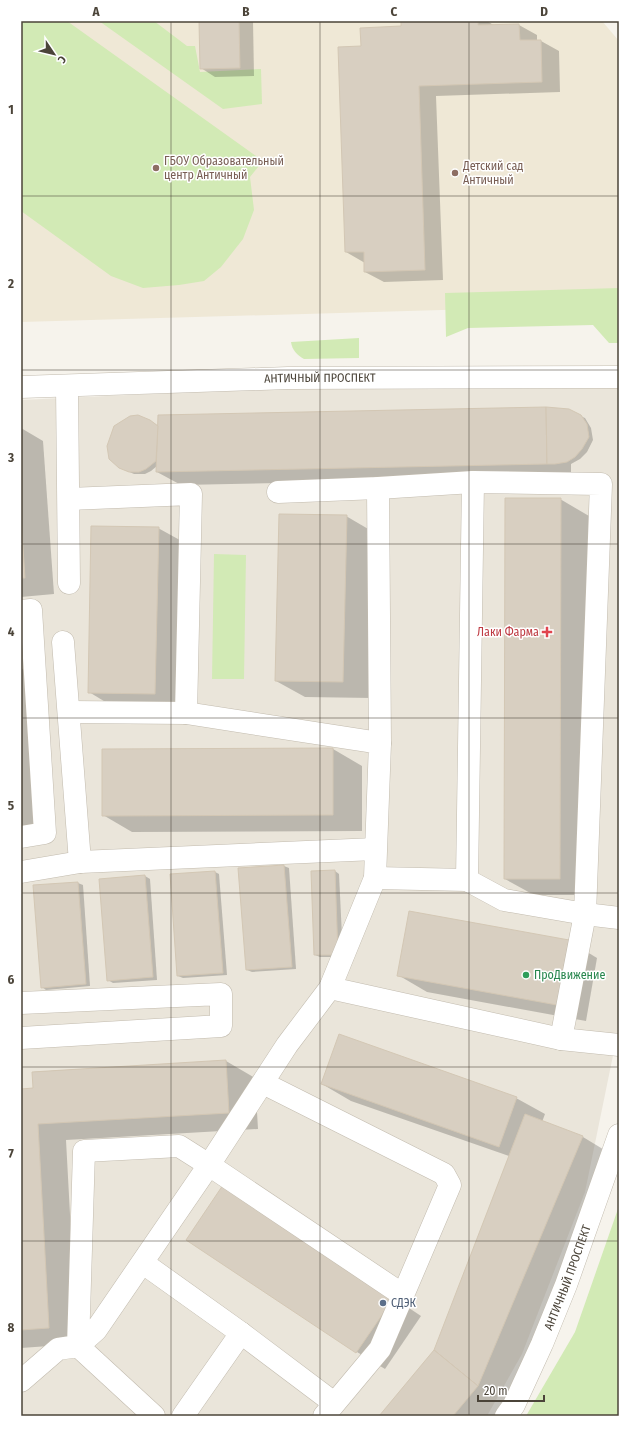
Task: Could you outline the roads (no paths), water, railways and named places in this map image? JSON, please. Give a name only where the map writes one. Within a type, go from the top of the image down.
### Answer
[{"type":"street","name":"АНТИЧНЫЙ ПРОСПЕКТ","points":[[21,387],[288,378],[619,376]]},
{"type":"street","points":[[67,386],[69,583]]},
{"type":"street","points":[[467,880],[473,482]]},
{"type":"street","points":[[278,492],[473,482],[601,484],[585,914],[561,1039]]},
{"type":"street","points":[[21,1381],[58,1349],[78,1346],[96,1330],[209,1165],[287,1045],[330,988],[375,878],[380,743],[378,488]]},
{"type":"street","points":[[69,499],[191,494],[186,713]]},
{"type":"street","points":[[21,611],[31,610],[45,833],[21,837]]},
{"type":"street","points":[[63,642],[80,862]]},
{"type":"street","points":[[69,712],[186,713],[380,743]]},
{"type":"street","points":[[21,872],[80,862],[376,849]]},
{"type":"street","points":[[375,878],[467,880],[504,900],[585,914],[619,918]]},
{"type":"street","points":[[330,988],[561,1039],[619,1045]]},
{"type":"street","points":[[21,1003],[221,994],[221,1026],[21,1038]]},
{"type":"street","points":[[143,1263],[241,1333],[329,1410],[380,1349],[450,1185],[444,1174],[263,1083]]},
{"type":"street","name":"АНТИЧНЫЙ ПРОСПЕКТ","points":[[506,1416],[514,1405],[542,1344],[566,1284],[619,1135]]},
{"type":"street","points":[[154,1416],[78,1346],[84,1151],[179,1146],[403,1295]]},
{"type":"street","points":[[183,1416],[241,1333]]},
{"type":"place","name":"ГБОУ Образовательный центр Античный","points":[[156,168]]},
{"type":"place","name":"Детский сад Античный","points":[[455,173]]},
{"type":"place","name":"Лаки Фарма","points":[[547,632]]},
{"type":"place","name":"ПроДвижение","points":[[526,975]]},
{"type":"place","name":"СДЭК","points":[[383,1303]]}]
